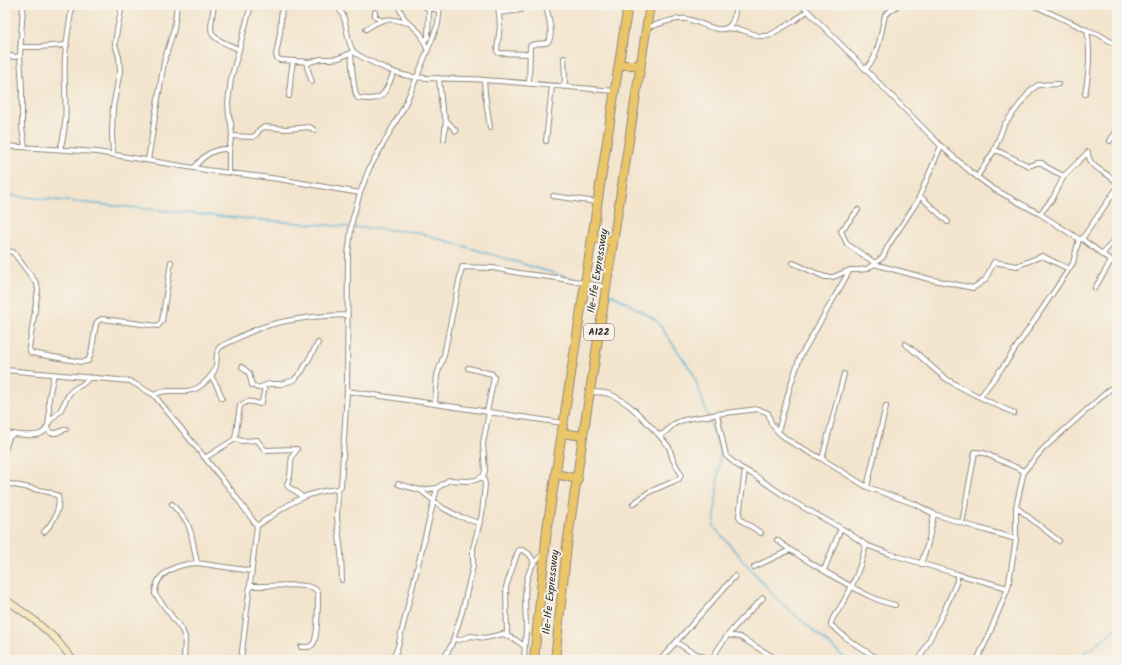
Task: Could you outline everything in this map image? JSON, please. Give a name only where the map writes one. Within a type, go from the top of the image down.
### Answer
[{"type":"highway","name":"Ile-Ife Expressway","points":[[534,660],[547,529],[628,5]]},
{"type":"highway","name":"Ile-Ife Expressway","points":[[555,660],[568,545],[583,436],[650,5]]},
{"type":"highway","points":[[619,65],[640,65]]},
{"type":"highway","points":[[592,238],[613,241]]},
{"type":"highway","points":[[562,433],[583,436]]},
{"type":"highway","points":[[556,474],[578,479]]},
{"type":"street","points":[[23,5],[20,56],[22,128],[25,147]]},
{"type":"street","points":[[60,149],[66,109],[65,58],[72,5]]},
{"type":"street","points":[[113,154],[113,107],[120,71],[119,57],[115,44],[122,5]]},
{"type":"street","points":[[148,160],[164,62],[174,29],[177,5]]},
{"type":"street","points":[[214,5],[210,30],[212,35],[238,49]]},
{"type":"street","points":[[229,173],[229,149],[232,136],[228,103],[231,79],[251,5]]},
{"type":"street","points":[[282,5],[280,33],[276,55],[277,58],[280,60],[310,62],[321,59],[339,58],[352,52]]},
{"type":"street","points":[[332,5],[341,7],[352,52],[354,91],[356,96],[358,98],[372,100],[378,99],[385,92],[394,72]]},
{"type":"street","points":[[398,5],[404,18],[421,34],[427,49]]},
{"type":"street","points":[[424,5],[425,7],[439,10]]},
{"type":"street","points":[[342,580],[337,518],[338,489],[341,486],[343,471],[348,391],[349,241],[352,221],[369,169],[403,109],[417,77],[438,24],[440,5]]},
{"type":"street","points":[[498,5],[500,25],[497,51],[500,53],[530,54]]},
{"type":"street","points":[[499,13],[520,10],[524,5]]},
{"type":"street","points":[[529,84],[530,46],[534,43],[546,43],[549,41],[550,21],[546,11],[546,5]]},
{"type":"street","points":[[727,28],[733,21],[735,5]]},
{"type":"street","points":[[802,5],[941,146],[977,177],[992,188],[1040,214],[1080,239],[1117,265]]},
{"type":"street","points":[[866,69],[874,58],[879,44],[885,15],[898,5]]},
{"type":"street","points":[[1034,5],[1117,44]]},
{"type":"street","points":[[424,41],[428,37],[430,8]]},
{"type":"street","points":[[647,27],[679,18],[687,19],[717,29],[727,28],[742,30],[759,36],[768,36],[794,21],[807,11]]},
{"type":"street","points":[[375,12],[375,16],[380,20]]},
{"type":"street","points":[[366,29],[380,20],[390,19],[409,23]]},
{"type":"street","points":[[1085,94],[1089,76],[1090,46],[1087,30]]},
{"type":"street","points":[[20,48],[39,48],[67,45]]},
{"type":"street","points":[[352,52],[394,72],[417,77],[484,80],[615,91]]},
{"type":"street","points":[[5,55],[15,57],[20,56]]},
{"type":"street","points":[[353,64],[360,56]]},
{"type":"street","points":[[564,58],[564,87]]},
{"type":"street","points":[[290,96],[293,61]]},
{"type":"street","points":[[310,62],[307,66],[312,82]]},
{"type":"street","points":[[439,78],[442,109],[446,120],[456,131]]},
{"type":"street","points":[[484,80],[490,128]]},
{"type":"street","points":[[977,177],[994,151],[1004,125],[1031,90],[1038,85],[1058,84]]},
{"type":"street","points":[[546,141],[552,86]]},
{"type":"street","points":[[444,139],[446,120]]},
{"type":"street","points":[[232,136],[253,137],[260,129],[265,127],[286,129],[310,127],[314,130]]},
{"type":"street","points":[[1110,140],[1117,130]]},
{"type":"street","points":[[5,146],[113,154],[360,193]]},
{"type":"street","points":[[793,263],[825,278],[833,277],[850,270],[867,269],[875,264],[883,257],[888,246],[920,196],[941,146]]},
{"type":"street","points":[[194,168],[201,159],[214,150],[229,149]]},
{"type":"street","points":[[994,151],[998,151],[1029,166],[1042,163],[1045,167],[1054,169],[1064,176]]},
{"type":"street","points":[[1040,214],[1053,198],[1064,176],[1088,152],[1088,158],[1097,168],[1117,183]]},
{"type":"street","points":[[980,397],[1005,364],[1073,263],[1080,239],[1117,188]]},
{"type":"street","points":[[553,196],[597,202]]},
{"type":"street","points":[[920,196],[948,222]]},
{"type":"street","points":[[858,210],[841,231],[847,244],[875,264],[929,279],[973,288],[984,280],[994,262],[1017,266],[1042,256],[1069,268]]},
{"type":"street","points":[[1102,254],[1117,236]]},
{"type":"street","points":[[5,251],[13,252],[38,284],[29,348],[31,353],[82,362],[88,361],[91,354],[96,324],[102,319],[158,326],[162,321],[171,262]]},
{"type":"street","points":[[1095,288],[1111,261]]},
{"type":"street","points":[[435,403],[437,375],[444,355],[462,267],[493,268],[557,278],[606,288]]},
{"type":"street","points":[[778,432],[800,357],[850,270]]},
{"type":"street","points":[[154,395],[159,392],[191,390],[199,387],[211,376],[215,369],[217,352],[219,348],[238,337],[266,326],[288,320],[319,316],[348,315]]},
{"type":"street","points":[[242,367],[249,373],[252,385],[258,388],[270,384],[281,384],[294,380],[302,371],[318,343]]},
{"type":"street","points":[[905,344],[948,379],[980,397],[1014,413]]},
{"type":"street","points":[[445,660],[454,639],[473,566],[473,548],[482,514],[485,484],[483,476],[485,471],[483,443],[494,376],[492,374],[468,368]]},
{"type":"street","points":[[5,370],[130,381],[154,395],[257,526],[241,660]]},
{"type":"street","points":[[5,433],[39,434],[46,428],[48,422],[49,399],[54,374]]},
{"type":"street","points":[[822,459],[844,374]]},
{"type":"street","points":[[211,376],[222,398]]},
{"type":"street","points":[[48,422],[60,411],[70,394],[90,377]]},
{"type":"street","points":[[977,660],[1008,588],[1016,539],[1016,508],[1024,471],[1043,449],[1117,383]]},
{"type":"street","points":[[205,458],[235,438],[240,406],[249,401],[259,404],[262,402],[265,393],[265,386]]},
{"type":"street","points":[[348,391],[563,423]]},
{"type":"street","points":[[590,392],[607,393],[620,399],[639,414],[666,442],[671,450],[673,460],[681,474],[679,479],[649,492],[633,504]]},
{"type":"street","points":[[867,487],[886,406]]},
{"type":"street","points":[[659,435],[663,434],[676,423],[687,419],[758,409],[768,413],[778,432],[789,441],[822,459],[867,487],[915,504],[934,514],[1016,539]]},
{"type":"street","points":[[717,414],[726,456],[792,501],[841,528],[866,545],[921,564],[1008,588]]},
{"type":"street","points":[[46,428],[51,433],[56,433],[66,429]]},
{"type":"street","points":[[5,450],[9,438],[14,434]]},
{"type":"street","points":[[235,438],[242,441],[257,440],[265,450],[297,449],[292,457],[292,472],[287,484],[288,487],[302,497]]},
{"type":"street","points":[[962,523],[975,452],[984,453],[1024,471]]},
{"type":"street","points":[[745,470],[738,516],[741,520],[761,533]]},
{"type":"street","points":[[420,490],[437,488],[449,480],[476,480],[483,476]]},
{"type":"street","points":[[5,482],[49,492],[58,496],[59,500],[56,515],[52,523],[44,532]]},
{"type":"street","points":[[398,484],[420,490],[443,508],[479,523]]},
{"type":"street","points":[[393,660],[398,646],[437,488]]},
{"type":"street","points":[[257,526],[302,497],[320,491],[338,489]]},
{"type":"street","points":[[172,504],[187,522],[191,533],[197,563]]},
{"type":"street","points":[[1016,508],[1059,541]]},
{"type":"street","points":[[921,564],[928,543],[934,514]]},
{"type":"street","points":[[824,570],[841,528]]},
{"type":"street","points":[[777,540],[790,550],[851,586],[883,602],[895,605]]},
{"type":"street","points":[[866,545],[861,566],[842,606],[831,620],[831,624],[850,641],[880,660]]},
{"type":"street","points":[[507,635],[506,587],[519,550],[526,551],[534,563]]},
{"type":"street","points":[[754,567],[790,550]]},
{"type":"street","points":[[525,660],[524,611],[526,587],[530,571],[534,563],[545,553]]},
{"type":"street","points":[[184,660],[185,637],[178,624],[155,594],[157,582],[170,570],[188,564],[197,563],[252,571]]},
{"type":"street","points":[[919,660],[944,611],[957,581],[957,574]]},
{"type":"street","points":[[660,660],[735,576]]},
{"type":"street","points":[[250,586],[296,586],[312,587],[316,589],[318,594],[316,637],[313,644],[308,647],[301,647]]},
{"type":"street","points":[[676,642],[690,651],[711,660],[728,635],[763,598]]},
{"type":"street","points":[[5,599],[33,619],[56,639],[73,660]]},
{"type":"street","points":[[454,639],[459,640],[471,636],[485,638],[503,634],[516,640],[525,647]]},
{"type":"street","points":[[728,635],[740,637],[778,660]]},
{"type":"street","points":[[516,640],[525,637]]},
{"type":"waterway","points":[[5,195],[260,220],[417,232],[573,279]]},
{"type":"waterway","points":[[608,292],[656,320],[693,373],[720,451],[714,527],[778,600],[847,660]]},
{"type":"waterway","points":[[1076,660],[1117,628]]}]
